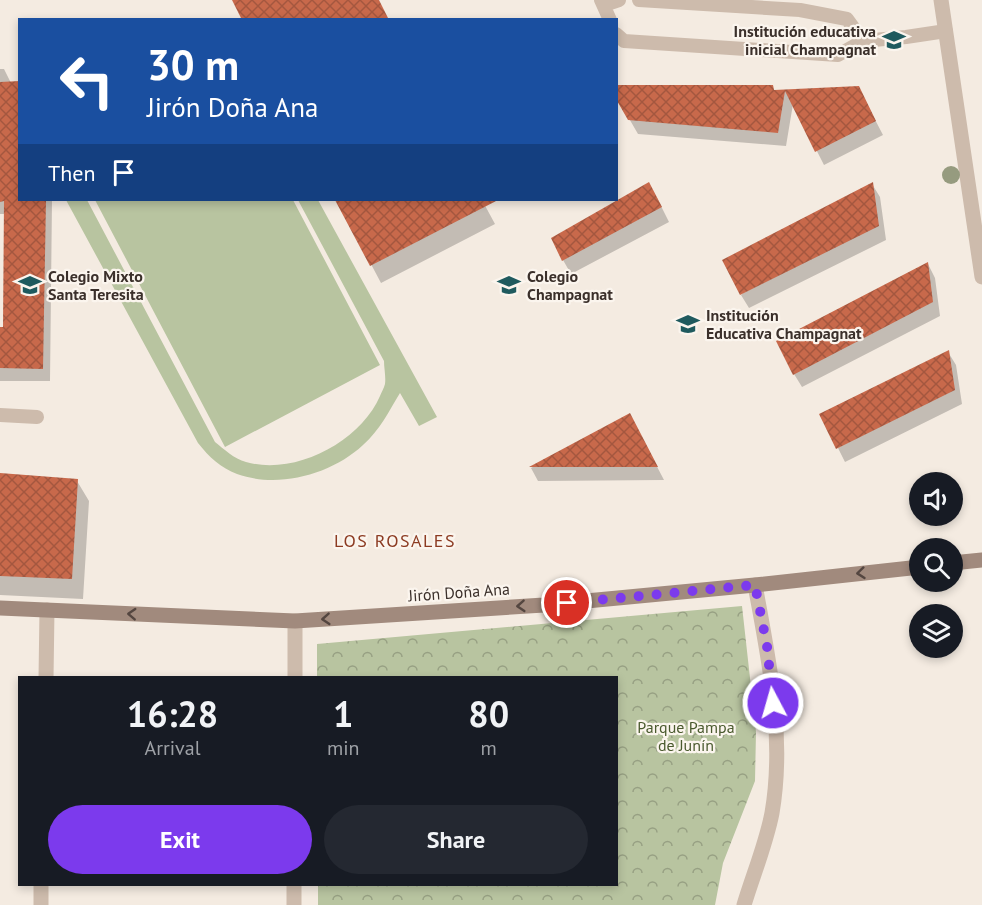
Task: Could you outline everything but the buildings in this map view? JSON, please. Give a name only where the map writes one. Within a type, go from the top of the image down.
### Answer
[{"type":"street","points":[[941,0],[979,224],[982,277]]},
{"type":"street","points":[[963,562],[982,560]]},
{"type":"street","name":"Jirón Doña Ana","points":[[0,608],[295,621],[544,605],[909,568]]},
{"type":"street","points":[[744,905],[772,815],[778,750],[767,646],[755,585]]},
{"type":"street","points":[[46,676],[47,610]]},
{"type":"street","points":[[295,621],[295,676]]},
{"type":"street","points":[[41,886],[41,905]]},
{"type":"street","points":[[294,886],[294,905]]},
{"type":"lane","points":[[609,18],[602,2],[619,0]]},
{"type":"lane","points":[[639,0],[800,10],[848,19],[863,40]]},
{"type":"lane","points":[[618,36],[624,41],[838,55],[863,40],[946,31]]},
{"type":"lane","points":[[0,415],[37,417]]},
{"type":"green space","points":[[67,201],[88,201],[215,442],[237,459],[265,465],[285,464],[324,452],[358,428],[371,413],[385,384],[384,361],[299,201],[319,201],[437,417],[419,426],[400,393],[374,433],[350,455],[321,471],[287,479],[270,480],[237,474],[226,469],[198,443]]},
{"type":"green space","points":[[96,201],[294,201],[380,365],[225,447]]},
{"type":"green space","name":"Parque Pampa de Junín","points":[[742,606],[756,732],[755,781],[723,863],[715,905],[318,905],[318,886],[618,886],[618,676],[317,676],[317,644]]},
{"type":"place","name":"Institución educativa inicial Champagnat","points":[[894,40]]},
{"type":"place","name":"Colegio Mixto Santa Teresita","points":[[30,285]]},
{"type":"place","name":"Colegio Champagnat","points":[[509,285]]},
{"type":"place","name":"Institución Educativa Champagnat","points":[[688,324]]},
{"type":"district","name":"LOS ROSALES","points":[[395,541]]},
{"type":"route","points":[[567,603],[755,585],[767,646],[773,703]]}]
